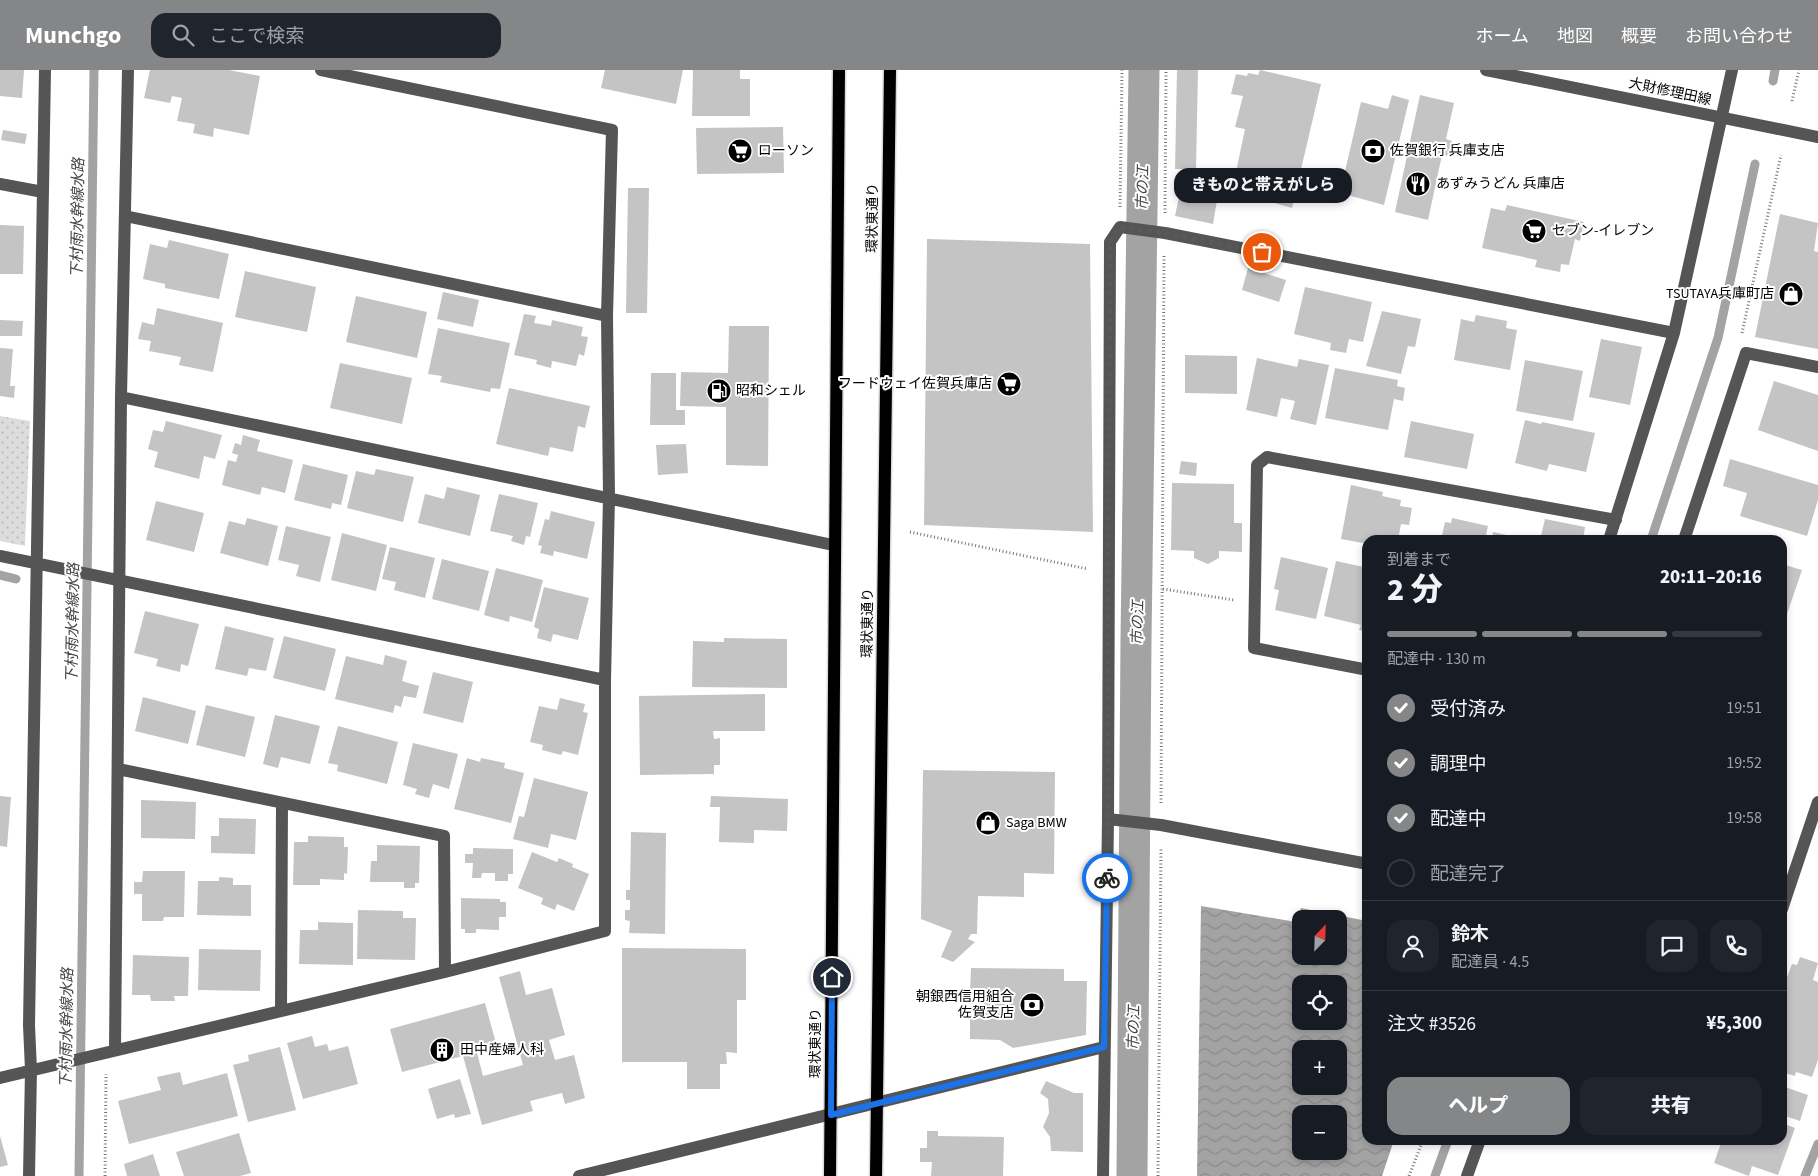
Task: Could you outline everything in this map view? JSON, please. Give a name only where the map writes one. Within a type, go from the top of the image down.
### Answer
[{"type":"main road","name":"環状東通り","points":[[830,1176],[839,70]]},
{"type":"main road","name":"環状東通り","points":[[876,1176],[890,70]]},
{"type":"street","points":[[29,1176],[31,1070],[29,1024],[45,70]]},
{"type":"street","points":[[111,1051],[118,769],[128,70]]},
{"type":"street","points":[[0,1078],[446,972],[605,931],[605,680],[609,497],[607,316],[612,130],[321,70]]},
{"type":"street","name":"大財修理田線","points":[[1486,70],[1818,137]]},
{"type":"street","points":[[1611,535],[1674,333],[1732,70]]},
{"type":"street","points":[[0,184],[43,192]]},
{"type":"street","points":[[125,216],[607,316]]},
{"type":"street","points":[[1103,1176],[1108,819],[1110,242],[1120,227],[1164,233],[1674,333]]},
{"type":"street","points":[[1686,535],[1746,353],[1818,367]]},
{"type":"street","points":[[122,397],[834,545]]},
{"type":"street","points":[[1362,669],[1254,648],[1257,465],[1267,457],[1616,520]]},
{"type":"street","points":[[0,556],[605,680]]},
{"type":"street","points":[[118,769],[444,836],[446,972]]},
{"type":"street","points":[[1787,894],[1818,802]]},
{"type":"street","points":[[281,1010],[282,803]]},
{"type":"street","points":[[1108,819],[1161,825],[1362,863]]},
{"type":"street","points":[[580,1176],[1104,1047]]},
{"type":"street","points":[[1467,1176],[1478,1145]]},
{"type":"path","points":[[1120,227],[1122,70]]},
{"type":"path","points":[[1158,1176],[1166,70]]},
{"type":"path","points":[[1792,101],[1798,70]]},
{"type":"path","points":[[1746,353],[1742,332],[1781,155]]},
{"type":"path","points":[[910,532],[1109,573]]},
{"type":"path","points":[[1163,589],[1254,604]]},
{"type":"path","points":[[105,1176],[111,1051]]},
{"type":"path","points":[[1409,1176],[1421,1145]]},
{"type":"shaded area","points":[[0,416],[30,421],[25,546],[0,541]]},
{"type":"water","points":[[1201,906],[1292,921],[1292,965],[1348,965],[1348,917],[1362,920],[1362,1145],[1392,1145],[1382,1176],[1197,1176]]},
{"type":"building","points":[[0,70],[24,70],[22,98],[0,96]]},
{"type":"building","points":[[150,70],[229,70],[260,76],[249,135],[214,128],[213,137],[193,133],[195,124],[177,121],[182,98],[172,96],[170,103],[144,98]]},
{"type":"building","points":[[605,70],[683,70],[676,104],[601,88]]},
{"type":"building","points":[[693,70],[740,70],[740,79],[750,79],[750,116],[692,116]]},
{"type":"building","points":[[1177,70],[1198,70],[1196,169],[1175,169]]},
{"type":"building","points":[[1260,70],[1321,84],[1292,208],[1232,191],[1245,129],[1235,127],[1243,96],[1231,94],[1236,74],[1247,76],[1248,73],[1258,75]]},
{"type":"building","name":"佐賀銀行 兵庫支店","points":[[1392,95],[1409,100],[1384,205],[1340,193],[1361,102],[1388,109]]},
{"type":"building","name":"あずみうどん 兵庫店","points":[[1420,95],[1454,103],[1446,139],[1452,141],[1449,156],[1442,155],[1428,220],[1395,212]]},
{"type":"building","name":"ローソン","points":[[783,127],[784,173],[697,174],[696,128]]},
{"type":"building","points":[[3,130],[27,134],[25,144],[1,140]]},
{"type":"building","points":[[628,188],[649,188],[647,313],[626,313]]},
{"type":"building","points":[[1180,192],[1217,200],[1213,224],[1175,216]]},
{"type":"building","name":"セブン-イレブン","points":[[1507,205],[1584,222],[1580,241],[1575,239],[1569,265],[1561,264],[1560,272],[1535,267],[1537,260],[1482,248],[1491,208],[1505,211]]},
{"type":"building","name":"TSUTAYA兵庫町店","points":[[1780,214],[1818,223],[1814,251],[1818,252],[1818,349],[1755,337]]},
{"type":"building","points":[[0,225],[24,226],[23,274],[0,274]]},
{"type":"building","name":"フードウェイ佐賀兵庫店","points":[[927,239],[1090,244],[1093,532],[924,525]]},
{"type":"building","points":[[169,240],[229,254],[219,299],[165,288],[165,284],[143,279],[150,244],[167,248]]},
{"type":"building","points":[[1248,268],[1286,280],[1279,302],[1242,290]]},
{"type":"building","points":[[245,271],[316,287],[307,332],[235,317]]},
{"type":"building","points":[[1305,287],[1372,302],[1363,342],[1349,339],[1346,353],[1330,350],[1331,343],[1294,334]]},
{"type":"building","points":[[443,292],[479,300],[473,327],[437,319]]},
{"type":"building","points":[[356,296],[427,312],[417,358],[346,342]]},
{"type":"building","points":[[157,308],[223,323],[213,372],[179,365],[181,357],[149,351],[151,341],[138,339],[142,322],[154,325]]},
{"type":"building","points":[[1382,311],[1421,319],[1415,347],[1408,346],[1401,374],[1366,366]]},
{"type":"building","points":[[524,314],[536,316],[534,323],[551,326],[552,320],[583,327],[581,336],[588,337],[584,356],[579,354],[576,366],[552,361],[551,368],[536,364],[537,360],[514,355]]},
{"type":"building","points":[[1476,315],[1507,321],[1506,328],[1517,330],[1510,370],[1454,360],[1461,319],[1474,322]]},
{"type":"building","points":[[0,320],[23,321],[22,336],[0,336]]},
{"type":"building","points":[[729,326],[769,326],[768,466],[726,465],[726,407],[680,406],[681,372],[728,373]]},
{"type":"building","points":[[438,328],[510,343],[500,389],[491,388],[490,392],[440,382],[442,376],[428,374]]},
{"type":"building","points":[[1601,339],[1642,347],[1630,405],[1589,397]]},
{"type":"building","points":[[0,348],[13,349],[10,386],[15,386],[14,398],[0,396]]},
{"type":"building","points":[[1185,355],[1237,356],[1237,394],[1185,393]]},
{"type":"building","points":[[1257,358],[1297,367],[1299,359],[1329,365],[1316,425],[1290,419],[1295,401],[1281,398],[1277,417],[1246,410]]},
{"type":"building","points":[[1525,360],[1583,371],[1573,421],[1516,411]]},
{"type":"building","points":[[340,363],[412,378],[402,424],[330,408]]},
{"type":"building","points":[[1335,368],[1398,380],[1397,386],[1405,388],[1403,401],[1394,399],[1388,430],[1325,418]]},
{"type":"building","points":[[651,373],[676,373],[676,410],[685,410],[685,425],[650,425]]},
{"type":"building","points":[[1774,381],[1818,395],[1818,451],[1758,430]]},
{"type":"building","points":[[509,388],[590,406],[585,428],[578,426],[573,452],[550,447],[548,456],[496,444]]},
{"type":"building","points":[[1525,420],[1595,433],[1586,472],[1549,464],[1547,471],[1515,463]]},
{"type":"building","points":[[166,421],[222,435],[215,459],[204,456],[199,479],[154,467],[158,452],[148,449],[153,430],[163,432]]},
{"type":"building","points":[[1411,421],[1474,434],[1467,469],[1404,457]]},
{"type":"building","points":[[243,435],[260,440],[257,451],[293,460],[285,493],[262,487],[260,495],[222,485],[228,460],[236,462],[238,455],[232,453],[235,443],[241,445]]},
{"type":"building","points":[[686,444],[688,473],[658,475],[656,445]]},
{"type":"building","points":[[1730,459],[1818,485],[1818,500],[1807,536],[1740,516],[1747,493],[1723,486]]},
{"type":"building","points":[[1181,461],[1197,463],[1196,476],[1179,474]]},
{"type":"building","points":[[303,464],[348,475],[341,505],[332,503],[331,509],[294,500]]},
{"type":"building","points":[[376,469],[414,477],[403,522],[347,508],[356,471],[374,475]]},
{"type":"building","points":[[1172,483],[1234,484],[1234,523],[1242,523],[1242,552],[1219,551],[1219,558],[1208,564],[1194,558],[1194,551],[1171,550]]},
{"type":"building","points":[[1351,485],[1383,492],[1382,496],[1401,500],[1400,506],[1412,508],[1409,525],[1401,524],[1399,535],[1362,535],[1362,543],[1341,539]]},
{"type":"building","points":[[447,487],[480,495],[470,536],[418,523],[425,494],[444,499]]},
{"type":"building","points":[[499,494],[538,503],[530,537],[526,536],[524,545],[511,541],[513,536],[490,531]]},
{"type":"building","points":[[156,501],[204,513],[194,552],[146,540]]},
{"type":"building","points":[[551,511],[595,522],[587,559],[554,551],[553,556],[540,553],[542,546],[538,545],[545,519],[549,520]]},
{"type":"building","points":[[247,518],[278,526],[268,566],[220,553],[229,521],[245,525]]},
{"type":"building","points":[[1452,518],[1488,526],[1486,535],[1442,535],[1445,522],[1451,523]]},
{"type":"building","points":[[1545,519],[1585,527],[1584,535],[1541,535]]},
{"type":"building","points":[[286,526],[331,537],[320,582],[296,576],[299,565],[278,560]]},
{"type":"building","points":[[1493,532],[1506,535],[1493,535]]},
{"type":"building","points":[[342,533],[387,545],[376,591],[331,580]]},
{"type":"building","points":[[390,547],[435,558],[425,598],[394,590],[396,582],[382,579]]},
{"type":"building","points":[[1281,557],[1328,568],[1316,619],[1275,610],[1279,590],[1274,589]]},
{"type":"building","points":[[442,559],[489,571],[479,611],[432,599]]},
{"type":"building","points":[[1336,561],[1362,567],[1362,631],[1359,630],[1361,625],[1324,616]]},
{"type":"building","points":[[1787,566],[1802,570],[1787,614]]},
{"type":"building","points":[[496,568],[543,580],[532,622],[510,616],[509,622],[484,615]]},
{"type":"building","points":[[544,587],[589,598],[578,640],[553,634],[551,642],[537,638],[539,629],[534,627]]},
{"type":"building","points":[[145,611],[199,624],[188,666],[181,664],[180,672],[156,666],[158,659],[134,653]]},
{"type":"building","points":[[225,626],[274,638],[266,671],[249,668],[247,676],[215,669]]},
{"type":"building","points":[[284,636],[336,649],[325,691],[273,678]]},
{"type":"building","points":[[724,638],[787,639],[787,688],[692,687],[693,641],[724,642]]},
{"type":"building","points":[[385,655],[407,661],[402,681],[419,686],[416,698],[404,696],[401,707],[395,705],[393,713],[335,699],[346,656],[383,665]]},
{"type":"building","points":[[433,672],[473,682],[463,723],[423,713]]},
{"type":"building","points":[[765,694],[765,731],[713,731],[714,739],[720,738],[720,765],[714,765],[714,774],[640,775],[639,696]]},
{"type":"building","points":[[143,697],[196,711],[188,744],[135,731]]},
{"type":"building","points":[[560,698],[585,704],[583,712],[588,713],[578,755],[563,751],[561,755],[542,750],[543,745],[530,742],[539,706],[557,710]]},
{"type":"building","points":[[206,705],[255,717],[245,757],[196,745]]},
{"type":"building","points":[[275,715],[320,726],[310,764],[281,757],[278,768],[263,764]]},
{"type":"building","points":[[338,726],[398,742],[387,784],[337,771],[338,765],[328,763]]},
{"type":"building","points":[[413,743],[458,754],[449,789],[433,784],[429,798],[415,794],[417,789],[403,785]]},
{"type":"building","points":[[467,758],[480,762],[481,758],[505,763],[504,768],[524,773],[511,823],[454,809]]},
{"type":"building","name":"Saga BMW","points":[[923,770],[1055,772],[1054,874],[1024,873],[1024,897],[978,896],[977,934],[971,934],[968,939],[975,942],[953,962],[941,957],[952,931],[921,919]]},
{"type":"building","points":[[534,778],[588,792],[576,840],[551,834],[548,848],[513,839],[519,816],[524,817]]},
{"type":"building","points":[[0,796],[11,797],[7,847],[0,846]]},
{"type":"building","points":[[711,796],[788,799],[787,831],[754,830],[754,843],[719,842],[720,807],[710,807]]},
{"type":"building","points":[[141,800],[196,802],[195,839],[141,838]]},
{"type":"building","points":[[219,818],[256,819],[255,854],[211,853],[211,836],[219,836]]},
{"type":"building","points":[[631,832],[666,833],[665,934],[629,933],[630,921],[625,920],[625,910],[630,910],[630,900],[626,900],[626,890],[630,890]]},
{"type":"building","points":[[308,836],[344,837],[344,847],[348,847],[347,874],[344,873],[344,880],[320,879],[320,885],[293,885],[294,842],[308,842]]},
{"type":"building","points":[[377,845],[420,846],[419,883],[415,883],[415,888],[404,888],[404,882],[370,882],[371,861],[377,861]]},
{"type":"building","points":[[473,848],[513,849],[513,874],[508,874],[508,881],[495,881],[495,873],[482,873],[481,878],[472,878],[473,863],[465,863],[465,854],[473,854]]},
{"type":"building","points":[[532,852],[557,862],[559,858],[573,864],[572,867],[589,874],[574,911],[557,904],[555,910],[541,904],[543,898],[518,888]]},
{"type":"building","points":[[143,871],[185,871],[184,917],[164,917],[163,921],[142,921],[142,894],[134,894],[134,882],[142,882]]},
{"type":"building","points":[[219,877],[233,878],[233,885],[251,885],[251,916],[197,915],[198,881],[219,881]]},
{"type":"building","points":[[461,898],[500,899],[500,902],[506,902],[506,917],[499,917],[499,930],[476,929],[476,933],[465,933],[465,929],[461,929]]},
{"type":"building","points":[[358,910],[403,911],[403,918],[416,918],[415,960],[357,959]]},
{"type":"building","points":[[318,922],[353,923],[353,965],[299,964],[300,930],[318,930]]},
{"type":"building","points":[[622,948],[746,949],[746,1000],[737,1000],[737,1053],[726,1052],[727,1064],[720,1064],[720,1089],[687,1089],[687,1062],[622,1062]]},
{"type":"building","points":[[199,949],[261,950],[260,991],[198,990]]},
{"type":"building","points":[[133,955],[189,957],[188,996],[174,996],[175,1001],[151,1001],[150,995],[132,995]]},
{"type":"building","points":[[1800,957],[1818,963],[1813,980],[1818,982],[1818,1060],[1812,1077],[1796,1072],[1795,1076],[1787,1074],[1787,978],[1792,964],[1797,965]]},
{"type":"building","name":"朝銀西信用組合 佐賀支店","points":[[971,968],[1064,969],[1064,981],[1087,981],[1086,1035],[1013,1048],[1000,1040],[970,1039],[970,1019],[977,1019],[978,992],[970,992]]},
{"type":"building","name":"田中産婦人科","points":[[520,971],[526,995],[552,988],[565,1035],[549,1040],[555,1060],[574,1055],[585,1098],[565,1104],[562,1093],[530,1101],[533,1111],[482,1125],[463,1056],[402,1072],[390,1029],[485,1003],[497,1047],[477,1053],[483,1076],[523,1065],[499,977]]},
{"type":"building","points":[[312,1036],[315,1047],[327,1044],[329,1051],[348,1046],[358,1084],[303,1099],[287,1043]]},
{"type":"building","points":[[280,1047],[296,1110],[248,1122],[233,1065],[249,1061],[248,1055]]},
{"type":"building","points":[[180,1072],[183,1085],[227,1073],[238,1116],[129,1144],[118,1101],[161,1090],[157,1077]]},
{"type":"building","points":[[460,1079],[471,1114],[455,1118],[454,1114],[437,1119],[428,1089]]},
{"type":"building","points":[[1046,1081],[1074,1093],[1083,1093],[1083,1152],[1051,1151],[1050,1137],[1043,1127],[1049,1113],[1048,1099],[1040,1093]]},
{"type":"building","points":[[1787,1088],[1808,1095],[1800,1121],[1787,1117]]},
{"type":"building","points":[[1787,1125],[1795,1128],[1778,1175],[1752,1166],[1749,1176],[1714,1163],[1720,1145],[1787,1145]]},
{"type":"building","points":[[927,1131],[938,1131],[938,1136],[1004,1137],[1003,1176],[931,1176],[932,1162],[920,1162],[920,1148],[927,1148]]},
{"type":"building","points":[[239,1133],[251,1173],[240,1176],[184,1176],[176,1152]]},
{"type":"building","points":[[0,1136],[8,1165],[0,1167]]},
{"type":"building","points":[[153,1154],[160,1176],[127,1176],[124,1164]]},
{"type":"waterway","name":"下村雨水幹線水路","points":[[79,1176],[94,70]]},
{"type":"waterway","name":"市の江","points":[[1132,1176],[1136,639],[1144,70]]},
{"type":"waterway","points":[[1773,81],[1775,70]]},
{"type":"waterway","points":[[1653,535],[1718,338],[1755,164]]},
{"type":"waterway","points":[[0,575],[16,579]]},
{"type":"waterway","points":[[1805,1176],[1818,1144]]},
{"type":"waterway","points":[[1435,1176],[1446,1145]]},
{"type":"way so far","points":[[1107,878],[1110,242],[1120,227],[1164,233],[1262,252]]},
{"type":"place","name":"ローソン","points":[[740,151]]},
{"type":"place","name":"佐賀銀行 兵庫支店","points":[[1373,151]]},
{"type":"place","name":"あずみうどん 兵庫店","points":[[1418,184]]},
{"type":"place","name":"セブン-イレブン","points":[[1534,231]]},
{"type":"place","name":"きものと帯えがしら","points":[[1262,252]]},
{"type":"place","name":"TSUTAYA兵庫町店","points":[[1791,294]]},
{"type":"place","name":"フードウェイ佐賀兵庫店","points":[[1009,384]]},
{"type":"place","name":"昭和シェル","points":[[719,391]]},
{"type":"place","name":"Saga BMW","points":[[988,823]]},
{"type":"place","name":"朝銀西信用組合 佐賀支店","points":[[1032,1005]]},
{"type":"place","name":"田中産婦人科","points":[[442,1050]]},
{"type":"route","points":[[832,977],[831,1115],[1104,1047],[1107,878]]}]
